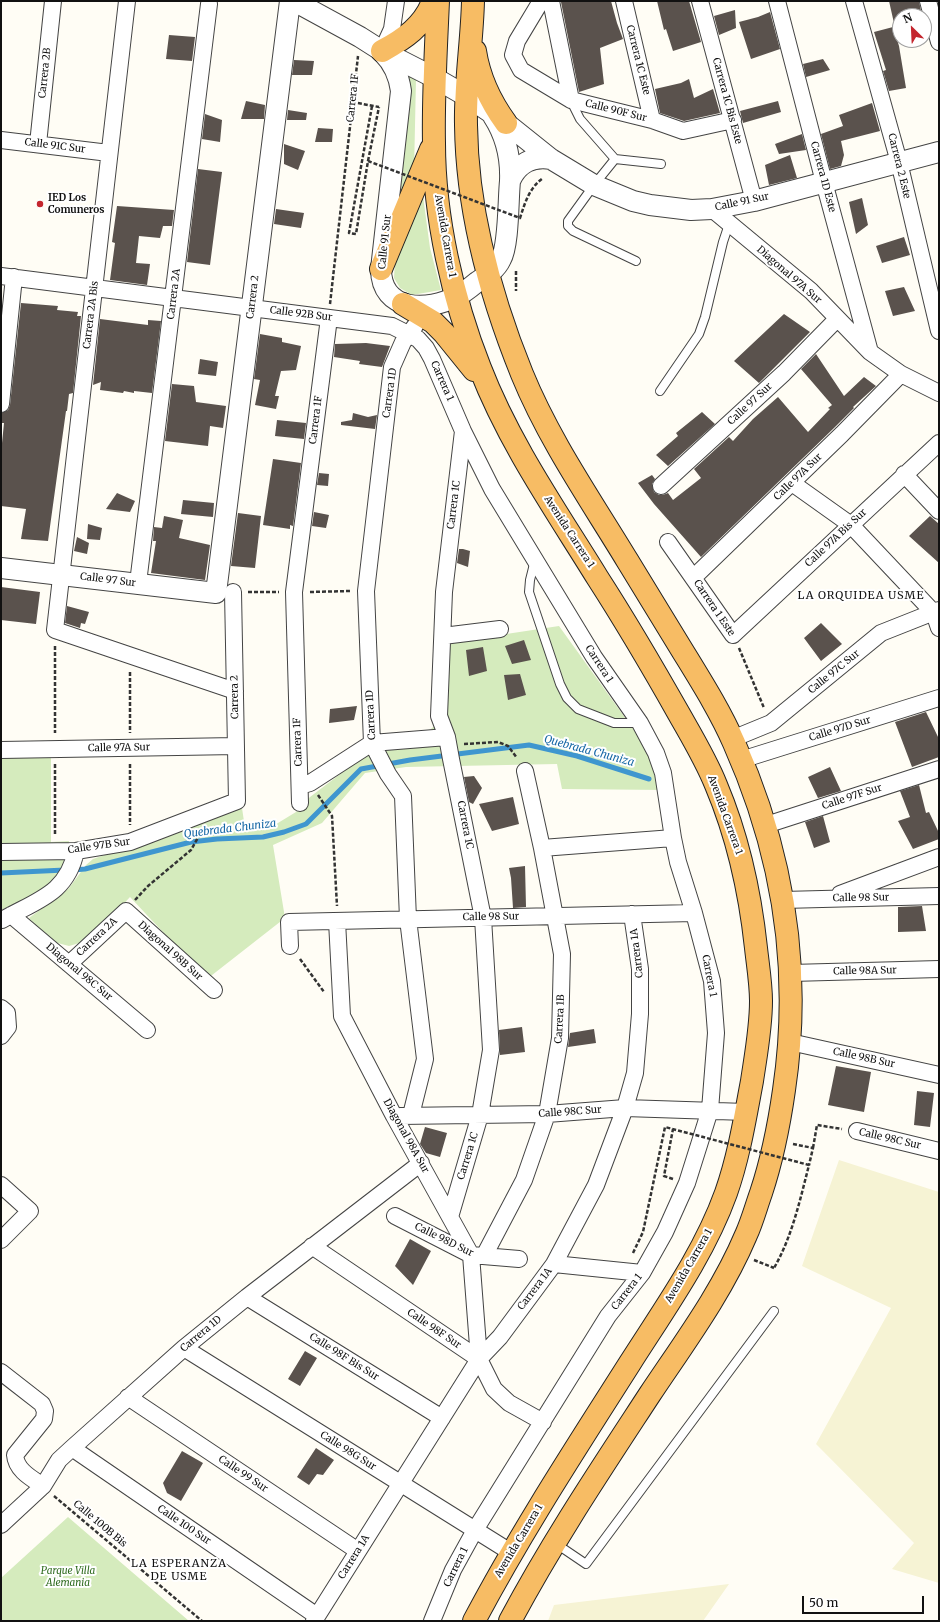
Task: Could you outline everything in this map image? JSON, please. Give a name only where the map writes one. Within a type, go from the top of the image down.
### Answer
[{"type":"highway","points":[[382,51],[411,34],[422,22],[431,8],[433,1]]},
{"type":"highway","name":"Avenida Carrera 1","points":[[438,1],[434,142],[435,174],[443,236],[457,296],[471,344],[488,389],[522,457],[598,577],[666,692],[717,786],[744,869],[752,916],[761,1003],[758,1042],[743,1133],[726,1193],[706,1239],[683,1280],[567,1462],[512,1553],[474,1621]]},
{"type":"highway","points":[[472,10],[466,96],[467,156],[474,216],[488,275],[519,367],[547,428],[697,674],[732,739],[766,825],[783,900],[791,973],[790,1042],[780,1113],[774,1144],[762,1189],[746,1236],[708,1306],[589,1487],[533,1578],[510,1621]]},
{"type":"highway","points":[[472,10],[476,55],[480,73],[498,118]]},
{"type":"highway","points":[[382,269],[434,142]]},
{"type":"highway","points":[[403,304],[433,322],[448,337],[488,389]]},
{"type":"street","name":"Carrera 2B","points":[[38,144],[53,1]]},
{"type":"street","name":"Carrera 2A Bis","points":[[127,1],[55,630],[235,691]]},
{"type":"street","name":"Carrera 2","points":[[238,801],[235,691],[224,592],[252,308],[290,1]]},
{"type":"street","name":"Calle 91 Sur","points":[[294,1],[360,37],[382,51],[436,78],[466,96],[498,118],[551,159],[594,185],[633,201],[650,205],[684,209],[712,209],[754,201],[939,152]]},
{"type":"street","points":[[382,51],[392,29],[396,1]]},
{"type":"street","name":"Calle 90F Sur","points":[[541,1],[517,41],[513,55],[521,70],[570,100],[652,120],[683,131],[733,120]]},
{"type":"street","points":[[551,1],[570,100]]},
{"type":"street","name":"Carrera 1C Este","points":[[624,1],[652,120]]},
{"type":"street","name":"Carrera 1C Bis Este","points":[[700,1],[754,201]]},
{"type":"street","name":"Carrera 1D Este","points":[[777,1],[870,352]]},
{"type":"street","name":"Carrera 2 Este","points":[[854,1],[899,162],[939,331]]},
{"type":"street","points":[[928,1],[939,42]]},
{"type":"street","name":"Carrera 2A","points":[[138,584],[209,4]]},
{"type":"street","name":"Calle 91 Sur","points":[[382,51],[390,59],[399,80],[401,91],[381,279],[389,296],[403,304]]},
{"type":"street","points":[[403,304],[414,306],[436,304],[457,296],[488,275],[501,260],[505,248],[510,169],[507,145],[498,123],[498,118]]},
{"type":"street","name":"Calle 91C Sur","points":[[1,140],[109,153]]},
{"type":"street","points":[[510,181],[513,173],[526,161],[534,158],[551,159]]},
{"type":"street","name":"Diagonal 97A Sur","points":[[712,209],[811,291],[870,352],[901,374],[939,393]]},
{"type":"street","name":"Calle 92B Sur","points":[[7,277],[392,326],[408,333]]},
{"type":"street","points":[[1,404],[7,277]]},
{"type":"street","name":"Carrera 1F","points":[[300,803],[294,592],[329,318]]},
{"type":"street","name":"Carrera 1D","points":[[411,1115],[425,1059],[408,919],[403,796],[388,774],[375,749],[366,591],[392,367],[408,333],[426,318]]},
{"type":"street","name":"Calle 97 Sur","points":[[661,486],[784,373],[837,319]]},
{"type":"street","name":"Carrera 1","points":[[408,333],[418,339],[432,359],[463,431],[492,489],[594,657],[640,723],[656,753],[663,773],[678,862],[694,913],[712,981],[716,1025],[710,1110],[687,1183],[665,1232],[642,1273],[608,1316],[475,1530],[453,1570],[432,1621]]},
{"type":"street","name":"Calle 97A Sur","points":[[693,578],[842,434],[901,374]]},
{"type":"street","name":"Carrera 1C","points":[[450,1217],[480,1115],[491,1050],[483,918],[449,748],[439,716],[444,592],[463,431]]},
{"type":"street","name":"Calle 97A Bis Sur","points":[[733,635],[939,443]]},
{"type":"street","points":[[904,474],[939,511]]},
{"type":"street","points":[[792,483],[851,524],[936,612],[939,628]]},
{"type":"street","name":"Carrera 1 Este","points":[[668,542],[733,635]]},
{"type":"street","name":"Calle 97 Sur","points":[[1,568],[138,584],[224,592]]},
{"type":"street","name":"Calle 97C Sur","points":[[732,739],[771,723],[881,633],[936,612]]},
{"type":"street","points":[[443,636],[500,629]]},
{"type":"street","name":"Calle 97D Sur","points":[[741,760],[939,698]]},
{"type":"street","name":"Calle 97A Sur","points":[[1,750],[236,746]]},
{"type":"street","points":[[300,786],[310,783],[375,749],[449,748]]},
{"type":"street","name":"Calle 97F Sur","points":[[766,825],[939,769]]},
{"type":"street","name":"Carrera 1B","points":[[478,1256],[524,1180],[547,1114],[560,1038],[562,954],[542,848],[525,771]]},
{"type":"street","name":"Calle 97B Sur","points":[[1,852],[73,863],[238,801]]},
{"type":"street","points":[[542,848],[673,838]]},
{"type":"street","points":[[827,898],[939,857]]},
{"type":"street","points":[[6,918],[53,892],[73,863]]},
{"type":"street","name":"Calle 98 Sur","points":[[783,900],[939,896]]},
{"type":"street","name":"Carrera 2A","points":[[69,964],[126,911]]},
{"type":"street","name":"Diagonal 98B Sur","points":[[126,911],[214,990]]},
{"type":"street","name":"Calle 98 Sur","points":[[290,946],[289,922],[694,913]]},
{"type":"street","name":"Carrera 1A","points":[[316,1618],[479,1359],[500,1337],[554,1264],[596,1185],[625,1108],[635,1073],[640,1014],[640,969],[632,914]]},
{"type":"street","name":"Diagonal 98C Sur","points":[[6,918],[69,964],[147,1030]]},
{"type":"street","points":[[337,921],[342,1016]]},
{"type":"street","name":"Calle 98A Sur","points":[[791,973],[939,969]]},
{"type":"street","points":[[1,1036],[8,1026],[4,1011]]},
{"type":"street","name":"Diagonal 98A Sur","points":[[342,1016],[394,1116],[450,1217],[478,1256]]},
{"type":"street","name":"Calle 98B Sur","points":[[790,1042],[939,1075]]},
{"type":"street","name":"Calle 98C Sur","points":[[394,1116],[547,1114],[625,1108],[746,1112]]},
{"type":"street","name":"Calle 98C Sur","points":[[857,1131],[939,1151]]},
{"type":"street","name":"Carrera 1D","points":[[1,1525],[42,1486],[59,1460],[184,1348],[312,1246],[421,1163]]},
{"type":"street","points":[[1,1185],[30,1211],[1,1240]]},
{"type":"street","name":"Calle 98D Sur","points":[[395,1216],[478,1256],[519,1259]]},
{"type":"street","name":"Calle 98F Sur","points":[[312,1246],[479,1359],[494,1389],[508,1403],[542,1422]]},
{"type":"street","points":[[478,1256],[479,1359]]},
{"type":"street","points":[[554,1264],[642,1273]]},
{"type":"street","name":"Calle 98F Bis Sur","points":[[247,1297],[442,1418]]},
{"type":"street","name":"Calle 98G Sur","points":[[184,1348],[512,1553]]},
{"type":"street","points":[[1,1372],[42,1404],[45,1411],[44,1419],[15,1455],[15,1462],[19,1468],[42,1486]]},
{"type":"street","name":"Calle 99 Sur","points":[[128,1397],[358,1551]]},
{"type":"street","name":"Calle 100 Sur","points":[[72,1448],[316,1618]]},
{"type":"lane","points":[[570,100],[580,119],[615,159],[661,164]]},
{"type":"lane","points":[[615,159],[594,185],[568,222],[568,226],[573,231],[636,261]]},
{"type":"lane","points":[[660,391],[699,334],[706,317],[723,242],[729,224]]},
{"type":"lane","points":[[535,559],[529,592],[560,684],[567,698],[578,709],[614,723],[640,723]]},
{"type":"lane","points":[[554,1543],[586,1564],[774,1311]]},
{"type":"path","name":"Carrera 1F","points":[[329,318],[360,37]]},
{"type":"path","points":[[352,102],[400,110]]},
{"type":"path","points":[[371,106],[350,233],[356,234],[368,161],[379,107]]},
{"type":"path","points":[[368,161],[520,218],[528,195],[535,183],[543,178],[541,174],[536,179]]},
{"type":"path","points":[[526,192],[528,188]]},
{"type":"path","name":"Carrera 1 Este","points":[[733,635],[771,723]]},
{"type":"path","points":[[449,748],[498,742],[508,746],[516,756]]},
{"type":"path","points":[[319,796],[330,814],[333,834],[337,921]]},
{"type":"path","points":[[126,911],[148,886],[191,850],[201,832]]},
{"type":"path","points":[[290,946],[342,1016]]},
{"type":"path","name":"Calle 98C Sur","points":[[813,1148],[817,1124],[857,1131]]},
{"type":"path","points":[[633,1253],[643,1232],[666,1127],[809,1165]]},
{"type":"path","points":[[664,1176],[673,1129]]},
{"type":"path","points":[[774,1268],[782,1254],[797,1209],[813,1148],[791,1143]]},
{"type":"path","name":"Calle 100B Bis","points":[[42,1486],[202,1621]]},
{"type":"shaded area","points":[[839,1160],[939,1192],[939,1583],[892,1569],[914,1543],[816,1444],[891,1308],[802,1266]]},
{"type":"shaded area","points":[[729,1584],[703,1621],[548,1621],[554,1605]]},
{"type":"green space","points":[[402,72],[416,79],[414,172],[390,232]]},
{"type":"green space","points":[[423,196],[430,248],[441,290],[412,295],[400,288],[394,278],[395,261]]},
{"type":"green space","points":[[559,626],[649,751],[665,790],[562,789],[557,764],[406,767],[365,773],[322,823],[273,845],[285,918],[207,979],[130,897],[90,940],[69,946],[50,941],[29,918],[69,888],[86,865],[93,859],[242,808],[245,828],[273,826],[296,812],[310,797],[381,743],[416,735],[431,729],[442,718],[447,643]]},
{"type":"green space","points":[[51,755],[51,842],[69,841],[65,866],[39,893],[1,910],[1,756]]},
{"type":"green space","name":"Parque Villa Alemania","points":[[68,1517],[189,1621],[1,1621],[1,1578]]},
{"type":"building","points":[[611,1],[623,39],[600,48],[604,84],[579,92],[561,2]]},
{"type":"building","points":[[657,1],[689,1],[701,42],[673,51],[666,29],[664,30]]},
{"type":"building","points":[[889,1],[919,1],[920,8],[892,8],[892,14]]},
{"type":"building","points":[[735,10],[736,28],[719,35],[714,16]]},
{"type":"building","points":[[770,12],[780,49],[751,59],[739,22]]},
{"type":"building","points":[[892,27],[892,48],[899,48],[906,88],[889,91],[883,71],[886,70],[874,32]]},
{"type":"building","points":[[169,35],[195,37],[192,61],[166,59]]},
{"type":"building","points":[[823,59],[830,70],[806,77],[803,64]]},
{"type":"building","points":[[294,60],[314,61],[312,75],[292,75]]},
{"type":"building","points":[[689,79],[694,98],[713,89],[720,113],[684,121],[660,113],[655,89],[681,83]]},
{"type":"building","points":[[246,101],[265,105],[264,119],[241,119]]},
{"type":"building","points":[[778,101],[781,112],[743,123],[740,111]]},
{"type":"building","points":[[872,103],[880,131],[841,141],[844,155],[841,166],[830,169],[821,134],[843,126],[839,115]]},
{"type":"building","points":[[288,110],[307,113],[306,120],[287,120]]},
{"type":"building","points":[[205,114],[222,120],[220,142],[202,139]]},
{"type":"building","points":[[318,128],[333,129],[332,142],[315,142]]},
{"type":"building","points":[[802,134],[806,150],[779,154],[775,144]]},
{"type":"building","points":[[284,144],[305,151],[298,170],[284,164]]},
{"type":"building","points":[[790,155],[797,178],[769,185],[765,165]]},
{"type":"building","points":[[198,169],[222,172],[210,265],[187,262]]},
{"type":"building","points":[[862,198],[868,225],[856,234],[849,202]]},
{"type":"building","points":[[117,206],[174,210],[172,226],[163,226],[160,238],[139,236],[136,263],[150,264],[147,285],[110,280],[115,243],[112,242]]},
{"type":"building","points":[[276,209],[304,213],[301,228],[274,224]]},
{"type":"building","points":[[904,237],[910,255],[882,263],[876,246]]},
{"type":"building","points":[[904,287],[915,311],[893,316],[885,291]]},
{"type":"building","points":[[21,303],[58,306],[57,310],[78,312],[77,316],[81,316],[73,393],[69,394],[66,411],[48,541],[21,539],[26,509],[1,506],[1,453],[4,423],[1,423],[1,413],[8,410],[10,405]]},
{"type":"building","points":[[784,314],[810,332],[759,383],[734,361]]},
{"type":"building","points":[[100,319],[148,325],[148,320],[161,321],[152,393],[134,391],[134,393],[124,391],[123,393],[100,390],[101,382],[93,385]]},
{"type":"building","points":[[260,334],[282,338],[282,342],[301,346],[296,370],[281,371],[275,396],[279,396],[276,409],[255,405],[260,380],[254,379]]},
{"type":"building","points":[[366,343],[390,346],[382,367],[359,364],[360,361],[334,357],[335,344]]},
{"type":"building","points":[[816,354],[844,396],[864,377],[876,386],[701,557],[654,504],[638,483],[652,475],[655,479],[652,484],[654,492],[659,495],[668,493],[673,500],[701,478],[694,469],[729,437],[733,441],[753,419],[778,397],[808,432],[832,405],[801,369]]},
{"type":"building","points":[[200,359],[218,362],[216,376],[198,374]]},
{"type":"building","points":[[172,384],[194,386],[196,402],[226,406],[223,428],[210,426],[208,446],[165,441]]},
{"type":"building","points":[[702,412],[715,424],[668,466],[656,455],[678,436],[676,433]]},
{"type":"building","points":[[353,413],[368,417],[377,415],[375,429],[341,425],[341,422],[352,420]]},
{"type":"building","points":[[277,420],[306,423],[304,439],[275,436]]},
{"type":"building","points":[[273,459],[301,463],[293,526],[290,525],[290,529],[263,525]]},
{"type":"building","points":[[319,473],[329,474],[328,486],[317,485]]},
{"type":"building","points":[[117,493],[135,501],[130,512],[106,509]]},
{"type":"building","points":[[183,500],[214,503],[213,517],[181,514]]},
{"type":"building","points":[[314,512],[329,515],[326,528],[312,526]]},
{"type":"building","points":[[238,513],[261,516],[255,568],[231,566]]},
{"type":"building","points":[[164,516],[183,520],[179,538],[210,545],[205,580],[151,573],[156,541],[153,541],[154,527],[162,528]]},
{"type":"building","points":[[930,516],[939,524],[939,563],[909,536]]},
{"type":"building","points":[[88,524],[102,528],[100,540],[87,539]]},
{"type":"building","points":[[77,537],[89,543],[87,554],[74,551]]},
{"type":"building","points":[[459,549],[470,551],[468,567],[457,563]]},
{"type":"building","points":[[1,587],[40,592],[36,624],[1,620]]},
{"type":"building","points":[[67,606],[89,612],[85,624],[81,623],[80,628],[65,623]]},
{"type":"building","points":[[821,623],[842,644],[821,661],[804,638]]},
{"type":"building","points":[[524,640],[531,660],[512,664],[505,646]]},
{"type":"building","points":[[483,647],[487,671],[469,676],[466,650]]},
{"type":"building","points":[[520,674],[526,695],[508,700],[504,675]]},
{"type":"building","points":[[357,706],[354,720],[329,723],[330,709]]},
{"type":"building","points":[[926,712],[939,739],[939,757],[912,767],[895,722]]},
{"type":"building","points":[[830,767],[841,791],[818,798],[808,777]]},
{"type":"building","points":[[474,776],[482,788],[473,804],[469,802],[464,777]]},
{"type":"building","points":[[919,785],[926,813],[929,812],[939,833],[939,839],[913,849],[898,821],[910,817],[900,791]]},
{"type":"building","points":[[513,797],[519,824],[492,831],[479,804]]},
{"type":"building","points":[[823,816],[830,842],[814,848],[805,822]]},
{"type":"building","points":[[525,866],[526,907],[513,908],[509,868]]},
{"type":"building","points":[[922,906],[926,931],[898,932],[898,907]]},
{"type":"building","points":[[522,1027],[525,1052],[500,1055],[499,1030]]},
{"type":"building","points":[[594,1029],[596,1043],[568,1047],[570,1033]]},
{"type":"building","points":[[836,1066],[871,1072],[864,1112],[828,1105]]},
{"type":"building","points":[[917,1091],[934,1093],[930,1127],[914,1125]]},
{"type":"building","points":[[425,1127],[447,1133],[440,1157],[426,1153],[420,1144]]},
{"type":"building","points":[[410,1239],[431,1251],[413,1285],[395,1266]]},
{"type":"building","points":[[305,1351],[317,1358],[300,1386],[288,1379]]},
{"type":"building","points":[[316,1448],[334,1460],[323,1475],[317,1474],[309,1485],[297,1477]]},
{"type":"building","points":[[182,1451],[203,1463],[181,1501],[167,1493],[163,1483]]},
{"type":"waterway","name":"Quebrada Chuniza","points":[[73,870],[85,869],[191,842],[263,837],[284,832],[306,824],[361,769],[410,760],[529,745],[577,756],[649,779]]},
{"type":"waterway","name":"Quebrada Chuniza","points":[[1,873],[65,870]]},
{"type":"place","name":"IED Los Comuneros","points":[[40,204]]},
{"type":"district","name":"LA ORQUIDEA USME","points":[[861,596]]},
{"type":"district","name":"LA ESPERANZA DE USME","points":[[179,1570]]}]
